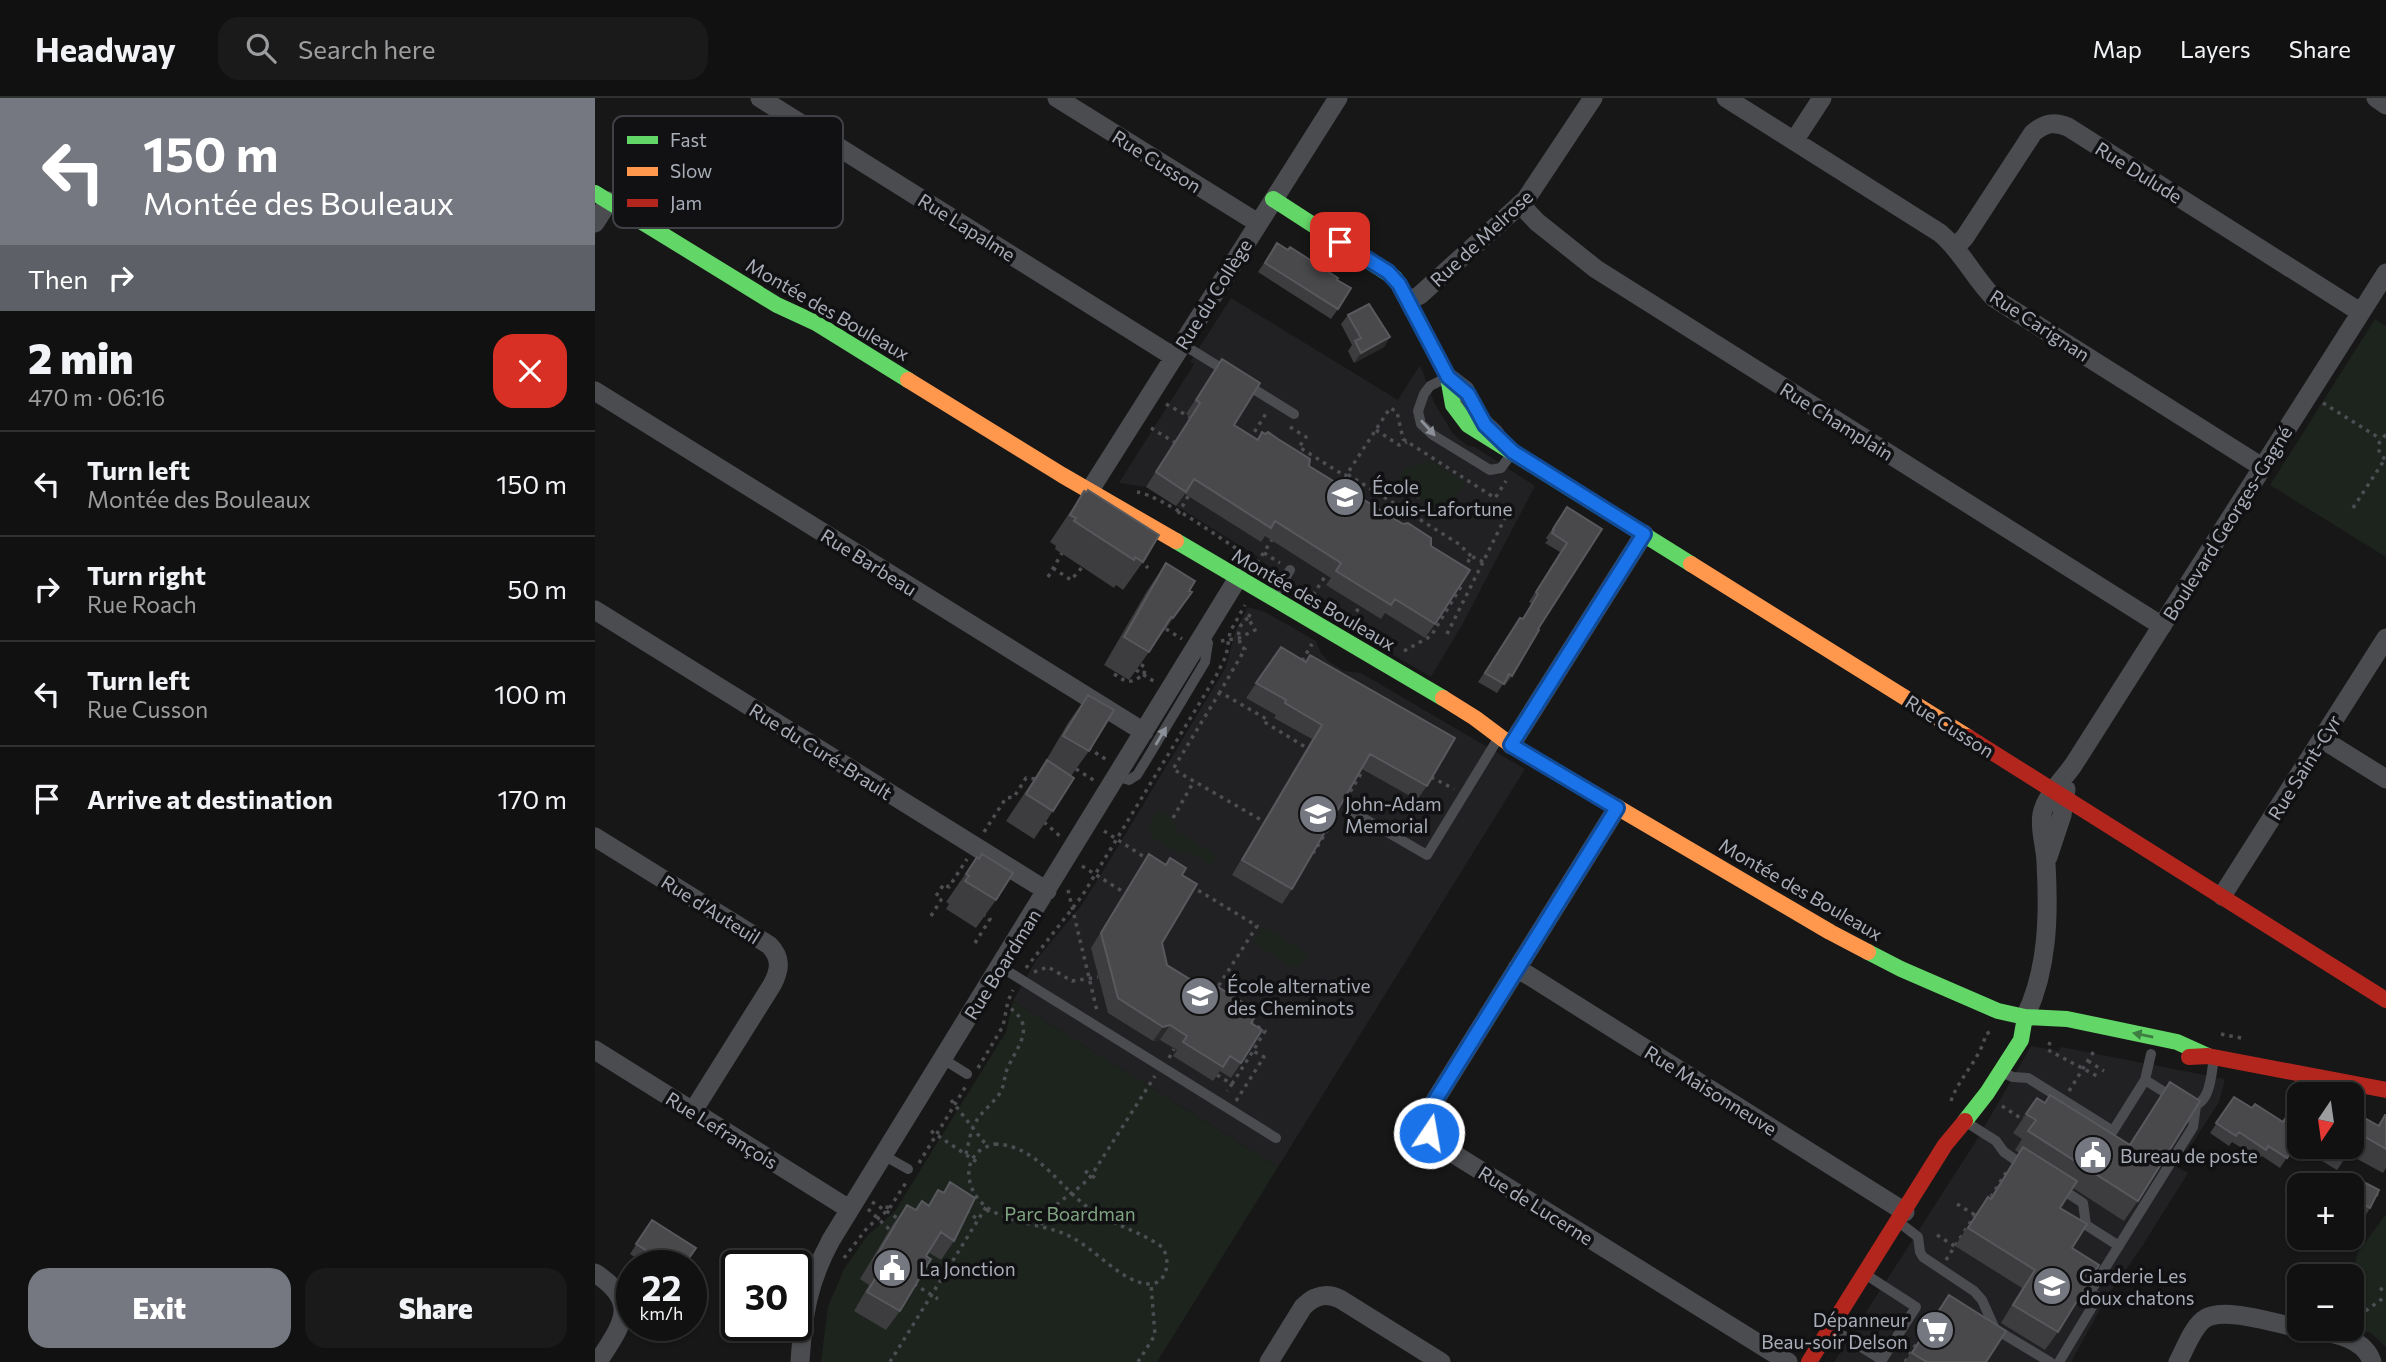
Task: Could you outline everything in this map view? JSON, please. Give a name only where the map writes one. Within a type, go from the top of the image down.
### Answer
[{"type":"street","name":"Rue Lapalme","points":[[760,98],[790,116]]},
{"type":"street","name":"Rue Cusson","points":[[1057,98],[1258,223]]},
{"type":"street","name":"Rue du Collège","points":[[1090,490],[1338,98]]},
{"type":"street","name":"Rue de Melrose","points":[[1409,301],[1420,295],[1521,205],[1533,191],[1593,98]]},
{"type":"street","name":"Rue Carignan","points":[[1726,98],[1940,233],[1994,298],[2262,467]]},
{"type":"street","points":[[1794,142],[1822,98]]},
{"type":"street","points":[[2376,98],[2386,105]]},
{"type":"street","name":"Rue Dulude","points":[[1955,248],[1970,230],[2033,133],[2046,124],[2054,123],[2068,127],[2360,313]]},
{"type":"street","name":"Rue Lapalme","points":[[843,148],[1178,350]]},
{"type":"street","points":[[595,223],[602,197]]},
{"type":"street","name":"Rue Cusson","points":[[1273,200],[1388,272],[1409,301],[1448,377],[1465,390],[1481,421],[1513,452],[2386,1000]]},
{"type":"street","name":"Rue Champlain","points":[[1521,205],[1537,222],[1596,269],[2162,626]]},
{"type":"street","name":"Montée des Bouleaux","points":[[652,228],[777,305],[807,318],[1090,490],[1244,576],[1272,599],[1475,718],[1505,741],[1617,808],[1876,957],[1996,1010],[2025,1017],[2067,1019],[2177,1042],[2211,1057]]},
{"type":"street","name":"Boulevard Georges-Gagné","points":[[2025,1017],[2036,994],[2044,957],[2046,861],[2062,815],[2060,795],[2068,774],[2386,272]]},
{"type":"street","name":"Rue Barbeau","points":[[595,391],[1144,732]]},
{"type":"street","points":[[1505,741],[1644,534]]},
{"type":"street","name":"Rue Boardman","points":[[800,1362],[803,1316],[809,1289],[822,1256],[1047,891],[1109,774],[1144,732],[1244,576]]},
{"type":"street","name":"Rue du Curé-Brault","points":[[595,610],[1047,891]]},
{"type":"street","name":"Rue Saint-Cyr","points":[[2222,896],[2386,638]]},
{"type":"street","points":[[2322,739],[2386,779]]},
{"type":"street","name":"Rue de Lucerne","points":[[1617,808],[1428,1114],[1427,1126],[1431,1137],[1441,1146],[1788,1362]]},
{"type":"street","name":"Rue d'Auteuil","points":[[595,836],[769,945],[778,958],[778,973],[772,985],[693,1111]]},
{"type":"street","name":"Rue Maisonneuve","points":[[1517,968],[1901,1217]]},
{"type":"street","points":[[1996,1033],[2025,1017]]},
{"type":"street","points":[[1956,1116],[2000,1072],[2021,1040],[2025,1017]]},
{"type":"street","name":"Montée des Bouleaux","points":[[2025,1017],[2056,1039]]},
{"type":"street","name":"Rue Lefrançois","points":[[595,1051],[849,1209]]},
{"type":"street","name":"Montée des Bouleaux","points":[[2145,1053],[2171,1058],[2211,1057],[2386,1090]]},
{"type":"street","points":[[1809,1362],[1945,1145],[1968,1091]]},
{"type":"street","points":[[595,1273],[617,1290],[624,1308],[620,1326],[598,1362]]},
{"type":"street","points":[[1269,1362],[1303,1307],[1310,1300],[1325,1294],[1340,1299],[1441,1362]]},
{"type":"street","points":[[2178,1362],[2198,1326],[2213,1315],[2235,1315],[2287,1325]]},
{"type":"street","points":[[2354,1341],[2363,1347],[2372,1362]]},
{"type":"lane","points":[[1178,350],[1294,414]]},
{"type":"lane","points":[[1448,377],[1430,386],[1424,394],[1418,411],[1426,429],[1490,470],[1501,468],[1513,452]]},
{"type":"lane","points":[[1272,599],[1290,570]]},
{"type":"lane","points":[[1109,774],[1129,780],[1137,775],[1205,662],[1208,648],[1203,639]]},
{"type":"lane","points":[[1351,811],[1427,855],[1505,741]]},
{"type":"lane","points":[[1001,967],[1276,1138]]},
{"type":"lane","points":[[2000,1072],[2010,1077],[2028,1078],[2113,1131],[2145,1080],[2145,1053]]},
{"type":"lane","points":[[2059,1362],[2098,1297],[2090,1292],[2193,1127],[2196,1106],[2205,1098],[2211,1057]]},
{"type":"lane","points":[[943,1059],[971,1075]]},
{"type":"lane","points":[[2145,1080],[2186,1105],[2196,1106]]},
{"type":"lane","points":[[1956,1116],[1996,1141],[2004,1152],[2037,1174]]},
{"type":"lane","points":[[883,1155],[911,1169]]},
{"type":"lane","points":[[2049,1181],[2083,1203],[2086,1225],[2119,1245]]},
{"type":"lane","points":[[1901,1217],[1918,1237],[1923,1257],[1979,1296],[1995,1329],[2050,1362]]},
{"type":"lane","points":[[1831,1328],[1882,1360],[1916,1307],[1865,1274]]},
{"type":"path","points":[[2323,402],[2381,439]]},
{"type":"path","points":[[1166,404],[1190,417]]},
{"type":"path","points":[[1347,474],[1390,408],[1397,412],[1402,439],[1495,498],[1508,478]]},
{"type":"path","points":[[1247,444],[1267,412],[1273,416],[1275,414]]},
{"type":"path","points":[[1284,423],[1306,437],[1299,447],[1345,476],[1347,474],[1483,562]]},
{"type":"path","points":[[1151,428],[1174,442]]},
{"type":"path","points":[[1375,430],[1399,446],[1407,442]]},
{"type":"path","points":[[2353,508],[2386,459],[2379,453],[2381,439],[2386,435]]},
{"type":"path","points":[[1171,524],[1190,493]]},
{"type":"path","points":[[1409,513],[1419,498]]},
{"type":"path","points":[[1447,634],[1510,508]]},
{"type":"path","points":[[1244,576],[1273,538]]},
{"type":"path","points":[[1048,577],[1062,553]]},
{"type":"path","points":[[1263,553],[1290,570]]},
{"type":"path","points":[[1132,556],[1148,568]]},
{"type":"path","points":[[1403,651],[1431,636],[1462,585],[1460,577],[1471,556]]},
{"type":"path","points":[[1053,568],[1071,580],[1085,564]]},
{"type":"path","points":[[1306,606],[1328,572]]},
{"type":"path","name":"Rue Boardman","points":[[1089,979],[1072,981],[1048,967],[1035,972],[1024,968],[1073,909],[1118,839],[1222,666],[1230,632],[1245,605]]},
{"type":"path","points":[[1255,606],[1248,618],[1240,623],[1237,631],[1241,647],[1245,649],[1173,769],[1263,821]]},
{"type":"path","points":[[1166,629],[1203,639],[1239,638],[1255,631],[1248,618]]},
{"type":"path","points":[[1299,666],[1316,638]]},
{"type":"path","points":[[1140,664],[1145,667],[1144,675]]},
{"type":"path","points":[[1136,670],[1159,684]]},
{"type":"path","points":[[1114,674],[1126,682],[1144,675]]},
{"type":"path","points":[[1220,692],[1268,720]]},
{"type":"path","points":[[1273,713],[1266,723],[1307,748]]},
{"type":"path","points":[[1088,748],[1109,774]]},
{"type":"path","points":[[1076,769],[1109,774]]},
{"type":"path","points":[[1014,797],[1026,778],[1036,780],[1042,772]]},
{"type":"path","points":[[1431,776],[1444,783]]},
{"type":"path","points":[[1173,818],[1194,781]]},
{"type":"path","points":[[982,834],[1006,798],[1014,797],[1019,801]]},
{"type":"path","points":[[1044,822],[1064,840]]},
{"type":"path","points":[[1104,831],[1159,866]]},
{"type":"path","points":[[931,916],[941,900],[936,896],[944,884],[953,886],[967,858]]},
{"type":"path","points":[[1082,866],[1125,893]]},
{"type":"path","points":[[1188,884],[1257,926],[1210,998]]},
{"type":"path","points":[[1068,890],[1098,1017]]},
{"type":"path","points":[[975,943],[990,919],[984,915]]},
{"type":"path","points":[[1089,979],[1098,977]]},
{"type":"path","name":"Rue Boardman","points":[[911,1169],[999,1035],[1015,987]]},
{"type":"path","points":[[966,1154],[973,1128],[983,1111],[999,1093],[1006,1070],[1022,1044],[1023,1027],[1019,1018],[1007,1006]]},
{"type":"path","points":[[998,1024],[1005,1018]]},
{"type":"path","points":[[1225,1095],[1265,1031],[1243,1018]]},
{"type":"path","points":[[1956,1116],[1955,1089],[1980,1051],[1986,1034],[1996,1033]]},
{"type":"path","points":[[2056,1039],[2048,1050],[2099,1077]]},
{"type":"path","points":[[1167,1060],[1174,1049]]},
{"type":"path","points":[[1235,1101],[1263,1057],[1253,1051]]},
{"type":"path","points":[[2077,1079],[2094,1051]]},
{"type":"path","points":[[2088,1061],[2103,1071]]},
{"type":"path","points":[[1217,1075],[1232,1084]]},
{"type":"path","points":[[1041,1225],[1055,1204],[1091,1176],[1149,1086]]},
{"type":"path","points":[[950,1100],[987,1146]]},
{"type":"path","points":[[1994,1101],[2022,1119],[2032,1122]]},
{"type":"path","points":[[931,1131],[977,1162]]},
{"type":"path","points":[[986,1207],[1008,1217],[1041,1225],[1083,1243],[1125,1275],[1151,1284],[1158,1282],[1166,1270],[1167,1253],[1162,1247],[1103,1218],[1019,1148],[1003,1144],[987,1146],[972,1157],[968,1179],[991,1216]]},
{"type":"path","points":[[1986,1204],[2008,1169]]},
{"type":"path","points":[[1085,1171],[1098,1180]]},
{"type":"path","points":[[841,1262],[867,1228],[887,1211],[907,1181]]},
{"type":"path","points":[[2366,1190],[2383,1197]]},
{"type":"path","points":[[890,1230],[866,1207],[869,1200],[906,1224]]},
{"type":"path","points":[[887,1211],[888,1200]]},
{"type":"path","points":[[1957,1203],[1978,1217],[1982,1211]]},
{"type":"path","points":[[958,1207],[979,1220]]},
{"type":"path","points":[[890,1362],[986,1207]]},
{"type":"path","points":[[1955,1246],[1975,1215]]},
{"type":"path","points":[[1937,1235],[1964,1251]]},
{"type":"path","points":[[914,1284],[939,1299]]},
{"type":"path","points":[[1138,1362],[1155,1335],[1151,1284]]},
{"type":"path","points":[[2364,1312],[2386,1295],[2380,1288]]},
{"type":"path","points":[[1905,1362],[1935,1314]]},
{"type":"shaded area","name":"École Louis-Lafortune","points":[[1231,298],[1398,400],[1420,365],[1434,402],[1453,434],[1468,446],[1475,447],[1535,486],[1462,625],[1431,677],[1270,583],[1273,571],[1255,555],[1146,487],[1119,483],[1194,364],[1190,362]]},
{"type":"shaded area","points":[[1248,607],[1265,612],[1316,641],[1328,661],[1344,671],[1361,673],[1525,769],[1278,1167],[1013,1001],[1036,960],[1081,906],[1226,667],[1235,632]]},
{"type":"shaded area","points":[[2031,1046],[2058,1051],[2061,1047],[2225,1079],[2219,1102],[2177,1167],[2188,1173],[2108,1295],[2071,1362],[1834,1362],[1978,1138]]},
{"type":"green space","points":[[2375,319],[2386,326],[2386,557],[2270,485]]},
{"type":"green space","points":[[1431,461],[1465,482],[1445,514],[1395,484],[1405,468]]},
{"type":"green space","points":[[1159,810],[1173,818],[1176,831],[1214,853],[1216,859],[1213,863],[1209,864],[1190,852],[1182,855],[1152,837],[1149,826]]},
{"type":"green space","points":[[1262,926],[1308,953],[1297,970],[1253,943]]},
{"type":"green space","name":"Parc Boardman","points":[[1013,1001],[1278,1167],[1157,1362],[821,1362],[828,1307],[844,1269],[867,1236],[895,1211],[1006,1032]]},
{"type":"green space","points":[[2386,1214],[2386,1347],[2371,1333],[2364,1331],[2364,1264],[2355,1264],[2358,1252],[2364,1250],[2364,1244]]},
{"type":"building","points":[[1277,243],[1288,250],[1290,247],[1351,288],[1338,309],[1265,263]]},
{"type":"building","points":[[1369,304],[1390,337],[1361,353],[1355,341],[1361,338],[1348,315]]},
{"type":"building","points":[[1222,359],[1260,383],[1234,425],[1258,440],[1262,432],[1268,432],[1310,459],[1309,466],[1403,524],[1408,523],[1431,538],[1431,546],[1470,570],[1435,624],[1395,599],[1391,605],[1336,571],[1341,563],[1275,521],[1271,528],[1194,479],[1186,492],[1156,472],[1200,403],[1196,400]]},
{"type":"building","points":[[1088,490],[1159,535],[1143,562],[1135,557],[1134,560],[1074,521],[1076,518],[1070,515],[1084,491]]},
{"type":"building","points":[[1567,507],[1602,529],[1538,629],[1512,676],[1509,674],[1504,684],[1485,673],[1520,618],[1523,619],[1538,594],[1536,592],[1567,543],[1552,533]]},
{"type":"building","points":[[1166,563],[1195,581],[1189,591],[1192,592],[1173,618],[1171,617],[1149,652],[1124,637]]},
{"type":"building","points":[[1281,647],[1306,662],[1310,655],[1455,738],[1427,786],[1370,754],[1292,889],[1242,860],[1322,725],[1256,683]]},
{"type":"building","points":[[1088,695],[1114,710],[1089,751],[1063,736]]},
{"type":"building","points":[[1047,760],[1074,778],[1053,811],[1026,794]]},
{"type":"building","points":[[982,854],[1013,873],[996,900],[965,881],[969,876],[966,874]]},
{"type":"building","points":[[1149,854],[1166,865],[1170,858],[1186,868],[1182,875],[1197,884],[1162,943],[1167,965],[1214,994],[1218,987],[1258,1012],[1251,1023],[1262,1030],[1241,1063],[1230,1056],[1223,1067],[1183,1042],[1187,1036],[1170,1025],[1163,1027],[1118,998],[1101,933]]},
{"type":"building","points":[[2170,1082],[2200,1101],[2138,1201],[2028,1131],[2036,1120],[2026,1114],[2037,1098],[2045,1103],[2050,1095],[2130,1145]]},
{"type":"building","points":[[2234,1097],[2252,1108],[2255,1104],[2283,1122],[2287,1120],[2287,1158],[2268,1146],[2266,1150],[2239,1132],[2236,1136],[2216,1123]]},
{"type":"building","points":[[2386,1115],[2386,1149],[2364,1136],[2364,1118],[2379,1126]]},
{"type":"building","points":[[2023,1147],[2077,1181],[2060,1208],[2087,1224],[2072,1248],[2099,1265],[2058,1332],[2013,1305],[2035,1270],[1968,1228],[1988,1197],[1991,1199]]},
{"type":"building","name":"La Jonction","points":[[950,1182],[975,1198],[954,1241],[941,1232],[926,1256],[931,1259],[900,1311],[867,1292],[883,1266],[874,1260],[907,1205],[916,1210],[922,1201],[929,1206],[938,1190],[944,1193]]},
{"type":"building","points":[[2364,1182],[2379,1190],[2370,1208],[2364,1205]]},
{"type":"building","points":[[652,1220],[696,1248],[646,1250],[636,1244]]},
{"type":"building","points":[[1949,1295],[2006,1331],[1986,1362],[1927,1362],[1912,1353]]},
{"type":"traffic: fast","points":[[595,193],[613,204]]},
{"type":"traffic: fast","points":[[1273,199],[1395,278],[1448,377],[1453,405],[1468,425],[1691,564]]},
{"type":"traffic: fast","points":[[652,228],[777,305],[816,323],[908,380]]},
{"type":"traffic: fast","points":[[1176,541],[1443,698]]},
{"type":"traffic: fast","points":[[1868,952],[1998,1011],[2025,1017],[2067,1019],[2177,1042],[2208,1056]]},
{"type":"traffic: fast","points":[[1965,1121],[1987,1093],[2021,1040],[2025,1017]]},
{"type":"traffic: slow","points":[[908,380],[1062,475],[1176,541]]},
{"type":"traffic: slow","points":[[1691,564],[1968,737]]},
{"type":"traffic: slow","points":[[1443,698],[1511,745],[1868,952]]},
{"type":"traffic: jam","points":[[1968,737],[2386,1000]]},
{"type":"traffic: jam","points":[[2189,1057],[2208,1056],[2386,1090]]},
{"type":"traffic: jam","points":[[1809,1362],[1945,1145],[1965,1121]]},
{"type":"place","name":"École Louis-Lafortune","points":[[1345,497]]},
{"type":"place","name":"John-Adam Memorial","points":[[1318,814]]},
{"type":"place","name":"École alternative des Cheminots","points":[[1200,996]]},
{"type":"place","name":"Bureau de poste","points":[[2093,1155]]},
{"type":"place","name":"La Jonction","points":[[892,1268]]},
{"type":"place","name":"Garderie Les doux chatons","points":[[2052,1286]]},
{"type":"place","name":"Dépanneur Beau-soir Delson","points":[[1935,1330]]},
{"type":"route","points":[[1340,242],[1395,278],[1448,377],[1465,390],[1481,421],[1489,429],[1513,452],[1644,534],[1511,745],[1617,808],[1431,1107],[1427,1119],[1429,1133]]}]
